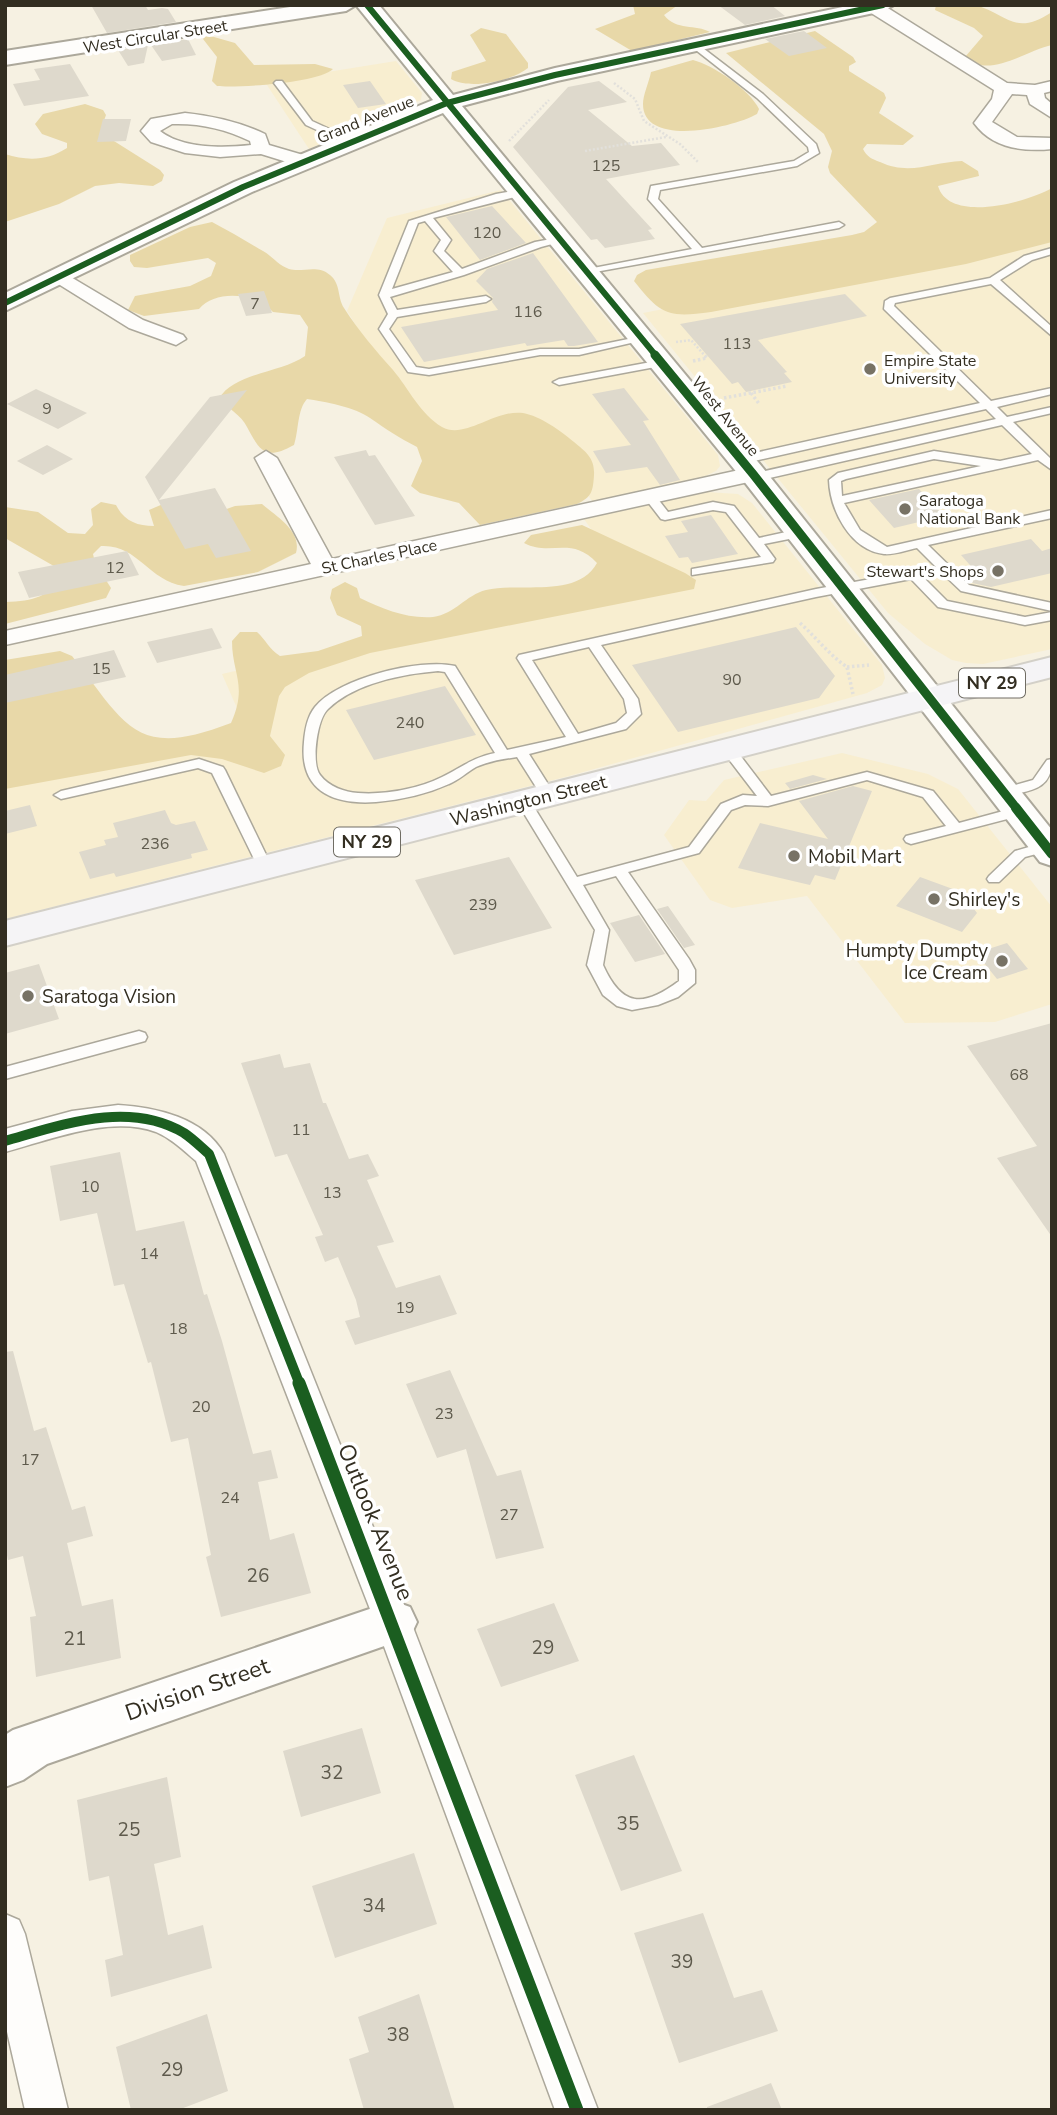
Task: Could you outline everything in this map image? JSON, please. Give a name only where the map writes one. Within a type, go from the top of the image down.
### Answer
[{"type":"highway","name":"Washington Street","points":[[5,934],[1052,667]]},
{"type":"street","name":"West Circular Street","points":[[5,58],[346,5]]},
{"type":"street","name":"West Avenue","points":[[367,5],[643,339],[675,356],[750,470],[1049,850]]},
{"type":"street","name":"Grand Avenue","points":[[5,303],[303,161],[447,103],[878,6]]},
{"type":"street","points":[[878,6],[1003,88],[1043,88]]},
{"type":"street","points":[[1003,88],[1004,98],[998,107],[986,113],[983,123],[991,134],[1010,142],[1052,143]]},
{"type":"street","points":[[1043,88],[1036,100],[1052,113]]},
{"type":"street","points":[[261,148],[262,143],[252,134],[190,118],[165,120],[152,126],[150,131],[159,139],[216,153],[244,153],[261,148],[303,161]]},
{"type":"street","points":[[59,276],[136,324],[176,339]]},
{"type":"street","points":[[266,458],[325,569]]},
{"type":"street","name":"St Charles Place","points":[[5,638],[650,497],[750,470]]},
{"type":"street","name":"Outlook Avenue","points":[[5,1141],[94,1117],[128,1117],[158,1121],[183,1132],[209,1154],[393,1622],[577,2110]]},
{"type":"street","name":"Division Street","points":[[5,1764],[32,1746],[393,1622]]},
{"type":"street","points":[[5,1934],[47,2110]]},
{"type":"lane","points":[[695,46],[761,96],[813,146],[814,153],[797,163],[655,188],[652,193],[653,200],[699,251]]},
{"type":"lane","points":[[279,83],[309,123],[348,141]]},
{"type":"lane","points":[[393,314],[384,295],[414,221],[523,192]]},
{"type":"lane","points":[[427,217],[446,240],[439,251],[460,273]]},
{"type":"lane","points":[[588,272],[839,225]]},
{"type":"lane","points":[[384,295],[460,273],[539,244],[562,240]]},
{"type":"lane","points":[[1052,251],[1028,258],[993,280],[890,301],[888,307],[1052,467]]},
{"type":"lane","points":[[993,280],[1052,333]]},
{"type":"lane","points":[[486,299],[393,314],[384,329],[412,370],[423,372],[540,352],[579,352],[643,339]]},
{"type":"lane","points":[[397,349],[412,346]]},
{"type":"lane","points":[[559,382],[675,356]]},
{"type":"lane","points":[[750,470],[989,405],[1052,391]]},
{"type":"lane","points":[[750,470],[1052,410]]},
{"type":"lane","points":[[1000,465],[944,455],[921,458],[842,476],[835,480],[838,501],[846,520],[865,542],[886,551],[1052,514]]},
{"type":"lane","points":[[838,501],[1040,456]]},
{"type":"lane","points":[[650,497],[666,516],[713,506],[730,509],[769,559],[696,572]]},
{"type":"lane","points":[[756,542],[800,533]]},
{"type":"lane","points":[[921,545],[965,588],[1052,607]]},
{"type":"lane","points":[[574,739],[524,658],[943,569]]},
{"type":"lane","points":[[914,575],[943,604],[1025,621],[1052,616]]},
{"type":"lane","points":[[504,756],[450,669],[443,666],[368,682],[332,697],[319,709],[313,725],[309,760],[314,778],[329,791],[349,798],[371,799],[443,782],[474,763],[504,756],[521,752],[574,739],[621,726],[634,714],[631,699],[593,643]]},
{"type":"lane","points":[[728,749],[768,801]]},
{"type":"lane","points":[[521,752],[536,798],[574,883],[602,930],[595,965],[614,997],[623,1003],[637,1003],[675,993],[687,983],[687,970],[619,870]]},
{"type":"lane","points":[[911,839],[956,828],[1011,802],[1038,783],[1052,763]]},
{"type":"lane","points":[[61,795],[186,765],[209,766],[218,770],[265,867]]},
{"type":"lane","points":[[574,883],[694,850],[726,807],[743,800],[768,801],[867,776],[928,794],[956,828]]},
{"type":"lane","points":[[994,879],[1020,854],[1049,850]]},
{"type":"lane","points":[[5,1073],[139,1037]]},
{"type":"path","points":[[613,82],[635,99],[639,115],[680,144],[704,169]]},
{"type":"path","points":[[506,144],[550,99]]},
{"type":"path","points":[[585,151],[667,137]]},
{"type":"path","points":[[691,340],[707,358],[675,356],[691,340]]},
{"type":"path","points":[[719,399],[787,386]]},
{"type":"path","points":[[750,393],[760,405]]},
{"type":"path","points":[[800,623],[824,644],[830,656],[847,667],[873,665]]},
{"type":"path","points":[[847,667],[853,694]]},
{"type":"shaded area","points":[[633,5],[678,5],[664,15],[669,20],[710,32],[632,51],[595,29],[635,14]]},
{"type":"shaded area","points":[[936,5],[975,5],[1020,23],[1029,23],[1052,12],[1052,45],[996,65],[974,63],[965,57],[983,36],[974,28],[935,10]]},
{"type":"shaded area","points":[[481,28],[506,34],[528,63],[528,68],[512,77],[479,84],[451,79],[452,72],[486,61],[470,35]]},
{"type":"shaded area","points":[[815,31],[853,57],[856,62],[849,66],[849,71],[884,93],[886,98],[879,113],[914,136],[903,145],[867,144],[863,149],[868,156],[901,168],[962,161],[978,171],[979,176],[938,186],[945,198],[973,207],[1008,204],[1052,188],[1052,242],[966,264],[711,312],[666,312],[651,301],[634,281],[637,275],[646,270],[852,235],[864,232],[877,222],[830,173],[828,167],[832,151],[824,134],[726,53]]},
{"type":"shaded area","points":[[207,35],[235,43],[254,65],[315,64],[333,69],[325,74],[296,81],[217,86],[212,81],[217,57],[203,39]]},
{"type":"shaded area","points":[[693,60],[710,67],[739,86],[759,109],[757,114],[730,124],[692,131],[658,126],[647,118],[643,100],[651,72]]},
{"type":"shaded area","points":[[396,61],[422,93],[421,100],[309,149],[265,82]]},
{"type":"shaded area","points":[[85,104],[103,110],[106,115],[102,126],[106,136],[160,170],[164,175],[162,181],[153,186],[119,183],[95,186],[59,204],[5,222],[5,154],[37,158],[67,148],[67,143],[42,134],[35,124],[43,114]]},
{"type":"shaded area","points":[[501,190],[718,455],[720,466],[716,471],[701,478],[593,502],[554,451],[449,473],[347,311],[387,218]]},
{"type":"shaded area","points":[[212,222],[285,267],[294,270],[315,269],[330,275],[336,282],[342,304],[355,324],[421,408],[442,427],[460,430],[502,415],[523,413],[563,433],[591,460],[594,475],[589,496],[577,504],[480,525],[459,503],[420,493],[411,486],[422,461],[417,447],[364,414],[331,403],[307,399],[300,414],[294,445],[276,452],[264,451],[242,419],[219,399],[226,390],[246,378],[295,362],[305,356],[308,327],[300,315],[273,312],[257,301],[236,296],[215,298],[199,309],[144,316],[128,310],[135,296],[190,286],[211,276],[216,263],[208,258],[147,268],[134,267],[130,255],[190,227]]},
{"type":"shaded area","points":[[1052,233],[1052,649],[983,664],[952,660],[925,644],[888,613],[643,313]]},
{"type":"shaded area","points":[[707,492],[738,494],[752,503],[882,665],[885,678],[882,685],[867,693],[569,776],[5,919],[5,788],[247,731],[222,674],[628,582],[584,519]]},
{"type":"shaded area","points":[[101,502],[116,505],[132,522],[154,526],[149,510],[163,504],[221,511],[235,506],[262,504],[292,531],[297,545],[296,553],[258,572],[184,586],[161,577],[124,551],[101,546],[93,554],[95,563],[111,588],[106,598],[5,624],[5,602],[40,596],[53,588],[66,573],[5,538],[5,507],[38,512],[68,533],[85,534],[93,525],[91,509]]},
{"type":"shaded area","points":[[582,525],[685,573],[696,580],[694,589],[370,653],[309,673],[285,687],[279,696],[270,736],[285,755],[281,766],[264,773],[222,759],[191,755],[5,789],[5,660],[60,651],[72,656],[121,718],[136,730],[153,737],[173,738],[199,734],[231,723],[239,689],[232,641],[240,632],[257,632],[280,656],[318,651],[362,636],[361,626],[337,615],[330,598],[332,589],[345,582],[357,588],[360,598],[369,602],[395,612],[433,617],[448,612],[486,590],[547,587],[576,581],[588,574],[597,563],[588,555],[570,548],[543,548],[524,543],[531,535]]},
{"type":"shaded area","points":[[842,753],[928,774],[958,789],[1052,907],[1052,1004],[995,1022],[905,1023],[807,896],[732,908],[710,900],[664,835],[689,800],[706,801],[724,780]]},
{"type":"building","points":[[91,5],[145,5],[148,10],[168,9],[176,22],[107,33]]},
{"type":"building","points":[[718,5],[771,5],[785,16],[745,25]]},
{"type":"building","points":[[804,31],[827,48],[789,56],[765,39]]},
{"type":"building","points":[[188,39],[196,55],[162,61],[151,45]]},
{"type":"building","points":[[148,45],[144,63],[128,66],[118,50]]},
{"type":"building","points":[[70,64],[89,96],[24,106],[13,84],[40,80],[34,69]]},
{"type":"building","points":[[370,81],[386,104],[358,108],[343,85]]},
{"type":"building","points":[[599,81],[627,102],[588,110],[632,146],[661,143],[680,165],[606,179],[652,229],[648,230],[655,239],[605,248],[597,239],[591,240],[513,147],[568,87]]},
{"type":"building","points":[[103,119],[131,119],[126,141],[97,142]]},
{"type":"building","points":[[492,206],[526,243],[480,260],[446,217]]},
{"type":"building","points":[[533,253],[598,342],[574,346],[568,346],[564,340],[527,346],[525,343],[424,362],[401,327],[498,310],[492,302],[493,298],[476,281],[487,269]]},
{"type":"building","points":[[264,291],[272,313],[246,316],[238,294]]},
{"type":"building","points":[[845,294],[867,316],[758,340],[787,372],[784,373],[792,382],[746,392],[738,382],[732,384],[680,324]]},
{"type":"building","points":[[624,388],[649,420],[643,421],[680,480],[660,485],[647,467],[606,473],[593,451],[631,445],[592,394]]},
{"type":"building","points":[[36,389],[87,413],[58,429],[7,404]]},
{"type":"building","points":[[247,390],[159,500],[215,488],[251,551],[216,558],[208,544],[185,549],[145,477],[210,397]]},
{"type":"building","points":[[47,445],[73,459],[43,475],[17,461]]},
{"type":"building","points":[[366,450],[369,456],[375,455],[415,516],[375,525],[334,457]]},
{"type":"building","name":"Saratoga National Bank","points":[[919,489],[944,516],[894,528],[869,500]]},
{"type":"building","points":[[711,515],[738,554],[692,563],[688,557],[679,558],[665,536],[688,532],[681,521]]},
{"type":"building","points":[[1031,539],[1042,551],[1052,548],[1052,573],[991,587],[972,583],[977,573],[961,555]]},
{"type":"building","points":[[127,551],[139,575],[29,598],[18,572]]},
{"type":"building","points":[[796,627],[835,676],[819,698],[678,732],[632,665]]},
{"type":"building","points":[[212,628],[222,648],[157,663],[147,642]]},
{"type":"building","points":[[114,650],[126,677],[5,703],[5,675]]},
{"type":"building","points":[[445,686],[476,735],[374,760],[346,710]]},
{"type":"building","points":[[813,775],[827,779],[790,789],[785,783]]},
{"type":"building","name":"Mobil Mart","points":[[853,786],[872,791],[835,880],[815,875],[810,885],[738,868],[760,823],[828,839],[799,801]]},
{"type":"building","points":[[30,805],[37,826],[5,834],[5,811]]},
{"type":"building","points":[[165,810],[171,823],[176,825],[195,821],[208,850],[191,854],[192,858],[116,877],[114,873],[90,879],[79,852],[106,845],[104,840],[118,837],[113,823]]},
{"type":"building","points":[[509,857],[552,928],[454,955],[415,880]]},
{"type":"building","name":"Shirley's","points":[[920,877],[961,892],[977,913],[962,932],[896,906]]},
{"type":"building","points":[[668,906],[695,945],[684,948],[657,909]]},
{"type":"building","points":[[639,915],[665,954],[635,962],[610,923]]},
{"type":"building","name":"Humpty Dumpty Ice Cream","points":[[1007,943],[1028,969],[997,979],[976,953]]},
{"type":"building","name":"Saratoga Vision","points":[[39,964],[59,1019],[5,1034],[5,973]]},
{"type":"building","points":[[1052,1023],[1052,1237],[997,1158],[1037,1146],[967,1046]]},
{"type":"building","points":[[280,1054],[284,1068],[310,1063],[323,1103],[326,1103],[349,1159],[368,1154],[379,1176],[367,1180],[394,1242],[377,1246],[396,1288],[440,1275],[457,1314],[355,1345],[345,1321],[360,1317],[356,1300],[338,1257],[325,1262],[315,1237],[323,1235],[287,1154],[275,1157],[241,1063]]},
{"type":"building","points":[[120,1152],[136,1231],[184,1221],[204,1295],[207,1294],[222,1341],[253,1454],[271,1450],[278,1478],[258,1482],[270,1540],[294,1533],[311,1593],[221,1617],[206,1557],[211,1555],[188,1438],[171,1442],[151,1362],[148,1363],[124,1284],[114,1286],[97,1213],[60,1221],[50,1166]]},
{"type":"building","points":[[13,1351],[34,1431],[46,1427],[72,1510],[85,1506],[93,1536],[67,1543],[82,1606],[113,1599],[121,1658],[36,1677],[30,1617],[36,1616],[23,1556],[8,1560],[5,1546],[5,1352]]},
{"type":"building","points":[[450,1370],[497,1476],[521,1470],[544,1548],[496,1559],[466,1449],[437,1458],[406,1384]]},
{"type":"building","points":[[554,1603],[579,1661],[501,1687],[477,1629]]},
{"type":"building","points":[[362,1728],[381,1793],[301,1817],[283,1751]]},
{"type":"building","points":[[634,1755],[682,1871],[621,1891],[575,1775]]},
{"type":"building","points":[[167,1777],[181,1857],[154,1864],[168,1935],[203,1925],[212,1968],[111,1997],[105,1960],[123,1955],[109,1876],[89,1881],[77,1800]]},
{"type":"building","points":[[414,1853],[437,1924],[335,1958],[312,1886]]},
{"type":"building","points":[[703,1913],[734,1998],[762,1990],[778,2031],[679,2063],[634,1933]]},
{"type":"building","points":[[419,1994],[455,2110],[364,2110],[349,2059],[369,2052],[358,2017]]},
{"type":"building","points":[[207,2014],[228,2091],[178,2110],[131,2110],[116,2047]]},
{"type":"building","points":[[771,2083],[782,2110],[707,2110],[707,2107]]},
{"type":"cycle path","points":[[367,5],[753,474],[1052,854]]},
{"type":"cycle path","points":[[5,303],[243,187],[447,103],[555,75],[883,5]]},
{"type":"cycle path","points":[[5,1141],[95,1118],[141,1117],[184,1133],[209,1154],[393,1622],[577,2110]]},
{"type":"place","name":"Empire State University","points":[[870,369]]},
{"type":"place","name":"Saratoga National Bank","points":[[905,509]]},
{"type":"place","name":"Stewart's Shops","points":[[998,571]]},
{"type":"place","name":"Mobil Mart","points":[[794,856]]},
{"type":"place","name":"Shirley's","points":[[934,899]]},
{"type":"place","name":"Humpty Dumpty Ice Cream","points":[[1002,961]]},
{"type":"place","name":"Saratoga Vision","points":[[28,996]]}]
